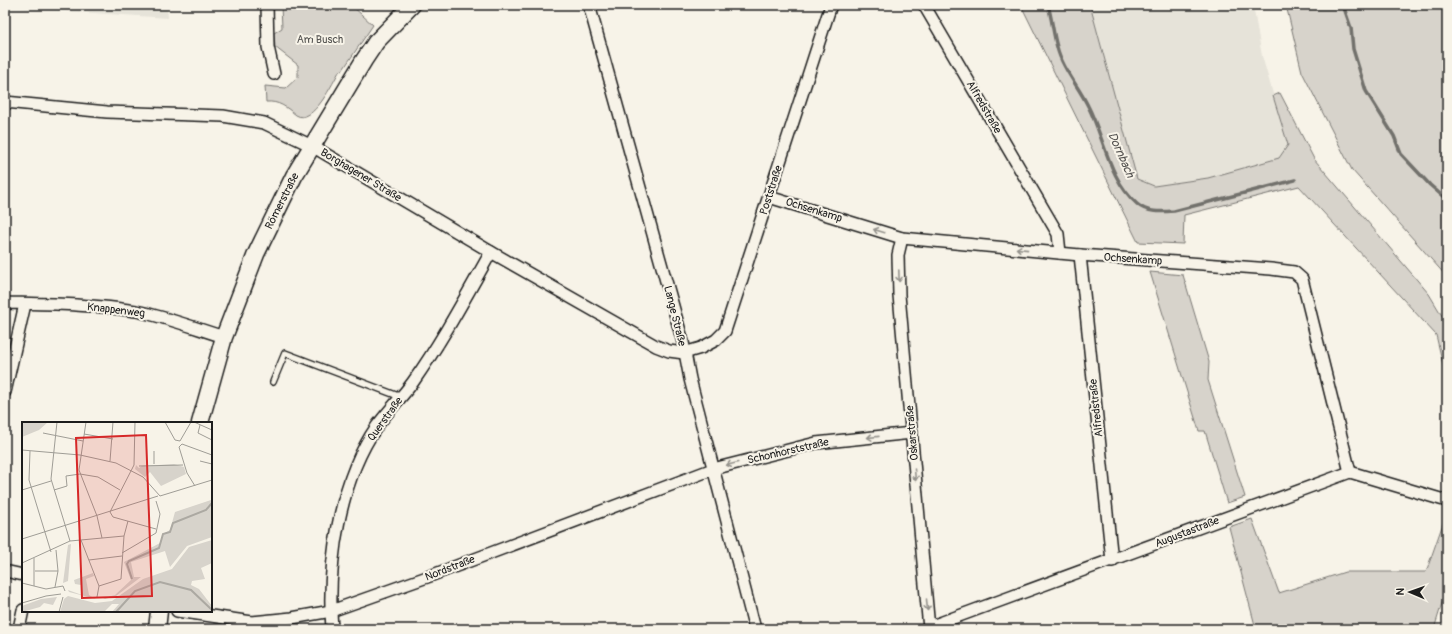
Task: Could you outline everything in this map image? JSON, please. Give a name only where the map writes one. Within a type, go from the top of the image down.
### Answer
[{"type":"main road","name":"Römerstraße","points":[[200,422],[224,337],[256,254],[294,176],[376,42],[412,5]]},
{"type":"main road","points":[[156,629],[159,612]]},
{"type":"street","points":[[267,5],[268,47],[274,74]]},
{"type":"street","name":"Lange Straße","points":[[589,5],[681,334],[684,353],[713,469],[755,629]]},
{"type":"street","name":"Poststraße","points":[[684,353],[701,348],[716,340],[724,331],[831,5]]},
{"type":"street","name":"Alfredstraße","points":[[924,5],[1058,234],[1060,253]]},
{"type":"street","name":"Borghagener Straße","points":[[5,102],[107,112],[223,116],[264,124],[312,146],[491,252],[656,346],[669,352],[684,353]]},
{"type":"street","name":"Ochsenkamp","points":[[769,197],[902,238],[1080,255],[1294,272],[1302,279],[1350,472]]},
{"type":"street","name":"Oskarstraße","points":[[902,238],[898,255],[899,295],[929,628]]},
{"type":"street","name":"Querstraße","points":[[332,629],[331,611],[335,536],[349,485],[361,454],[377,426],[413,382],[444,334],[491,252]]},
{"type":"street","name":"Alfredstraße","points":[[1080,255],[1112,560]]},
{"type":"street","name":"Knappenweg","points":[[5,303],[105,307],[137,311],[162,317],[224,337]]},
{"type":"street","points":[[5,392],[25,304]]},
{"type":"street","name":"Schonhorststraße","points":[[713,469],[816,442],[912,433]]},
{"type":"street","name":"Nordstraße","points":[[184,612],[252,622],[292,618],[331,611],[423,579],[713,469]]},
{"type":"street","points":[[1350,472],[1447,501]]},
{"type":"street","name":"Augustastraße","points":[[929,628],[1243,510],[1350,472]]},
{"type":"street","points":[[5,571],[22,575]]},
{"type":"street","points":[[19,629],[23,612]]},
{"type":"lane","points":[[273,382],[285,353],[401,397]]},
{"type":"shaded area","points":[[5,5],[167,5],[168,18],[5,7]]},
{"type":"shaded area","points":[[1090,5],[1253,5],[1262,56],[1288,145],[1279,158],[1208,178],[1154,186],[1137,179]]},
{"type":"green space","name":"Am Busch","points":[[281,5],[351,5],[373,25],[342,71],[340,70],[316,109],[302,117],[296,115],[286,107],[279,104],[266,102],[265,86],[286,88],[298,77],[298,65],[275,47],[274,33],[282,28]]},
{"type":"green space","points":[[1021,5],[1090,5],[1137,179],[1154,186],[1208,178],[1279,158],[1288,145],[1273,96],[1280,93],[1314,159],[1429,294],[1447,324],[1447,382],[1436,335],[1299,186],[1184,215],[1183,244],[1138,242]]},
{"type":"green space","points":[[1286,5],[1447,5],[1447,277],[1352,170],[1302,72]]},
{"type":"green space","points":[[1150,272],[1183,275],[1209,362],[1208,380],[1245,497],[1227,503],[1205,431],[1199,431]]},
{"type":"green space","points":[[1447,512],[1447,587],[1434,629],[1356,627],[1350,629],[1256,629],[1229,527],[1252,519],[1279,593],[1345,572],[1426,572]]},
{"type":"waterway","name":"Dornbach","points":[[1048,5],[1059,55],[1094,118],[1113,171],[1128,194],[1141,207],[1154,211],[1174,211],[1295,180]]},
{"type":"waterway","points":[[1343,5],[1351,28],[1353,49],[1366,91],[1394,136],[1401,154],[1430,185],[1447,200]]}]
